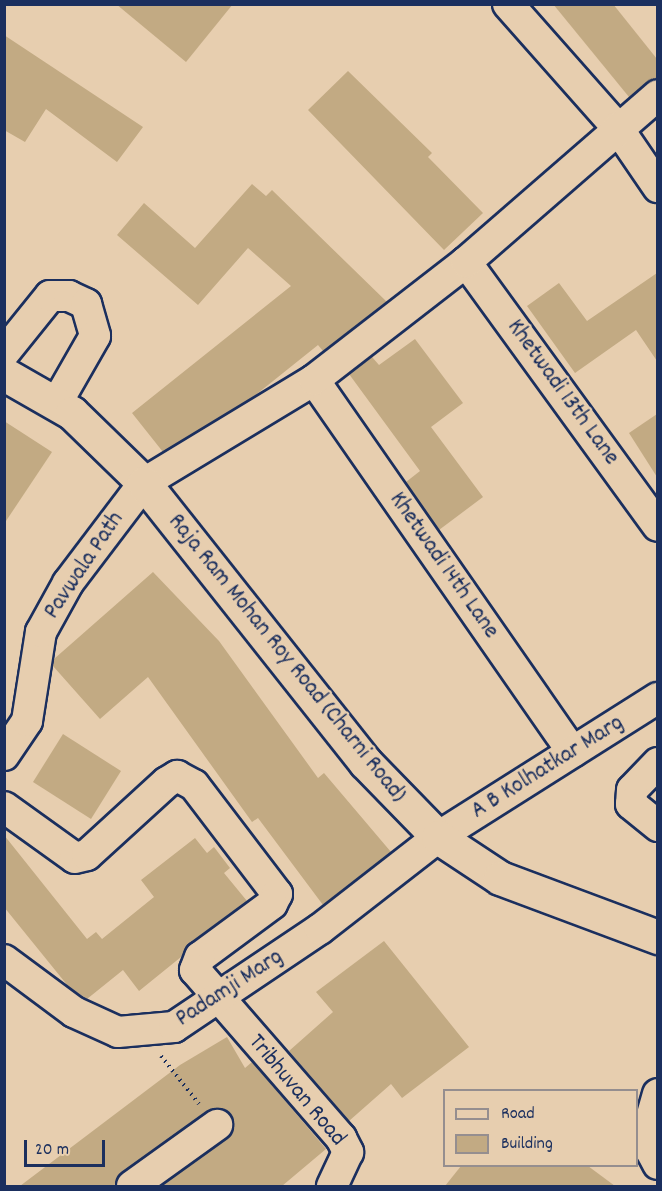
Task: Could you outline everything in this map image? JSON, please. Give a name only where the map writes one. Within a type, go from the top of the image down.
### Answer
[{"type":"main road","name":"Raja Ram Mohan Roy Road (Charni Road)","points":[[4,374],[56,404],[144,483],[365,762],[438,837],[500,878],[657,937]]},
{"type":"street","points":[[508,4],[617,127],[657,187]]},
{"type":"street","points":[[144,483],[314,380],[466,262],[617,127],[657,95]]},
{"type":"street","name":"Khetwadi 13th Lane","points":[[466,262],[657,526]]},
{"type":"street","points":[[4,353],[50,296],[69,296],[86,304],[95,336],[56,404]]},
{"type":"street","name":"Khetwadi 14th Lane","points":[[314,380],[573,752]]},
{"type":"street","name":"Pavwala Path","points":[[4,755],[27,721],[41,632],[68,583],[144,483]]},
{"type":"street","name":"A B Kolhatkar Marg","points":[[438,837],[657,699]]},
{"type":"street","points":[[657,763],[632,790],[631,804],[657,826]]},
{"type":"street","points":[[4,807],[75,858],[87,855],[167,782],[187,778],[277,894],[272,904],[196,963],[195,970],[219,1001]]},
{"type":"street","name":"Padamji Marg","points":[[4,960],[74,1012],[118,1032],[174,1028],[219,1001],[438,837]]},
{"type":"street","name":"Tribhuvan Road","points":[[219,1001],[341,1138],[348,1152],[332,1186]]},
{"type":"street","points":[[657,1094],[649,1126],[650,1149],[657,1164]]},
{"type":"street","points":[[132,1186],[217,1125]]},
{"type":"path","points":[[174,1028],[153,1046],[217,1125]]},
{"type":"building","points":[[116,4],[233,4],[186,62]]},
{"type":"building","points":[[553,4],[613,4],[657,59],[657,78],[629,97]]},
{"type":"building","points":[[4,35],[143,127],[117,162],[46,109],[25,142],[4,130]]},
{"type":"building","points":[[348,71],[432,153],[428,157],[483,213],[444,250],[308,110]]},
{"type":"building","points":[[252,184],[266,196],[272,190],[387,302],[323,351],[318,345],[253,397],[163,452],[132,413],[291,286],[248,248],[198,305],[117,235],[144,203],[195,248]]},
{"type":"building","points":[[657,273],[657,361],[636,330],[575,373],[527,306],[559,283],[587,321]]},
{"type":"building","points":[[415,339],[463,403],[431,427],[483,497],[439,530],[406,482],[420,471],[349,374],[372,357],[379,365]]},
{"type":"building","points":[[657,414],[657,477],[629,433]]},
{"type":"building","points":[[4,421],[52,452],[4,524]]},
{"type":"building","points":[[153,572],[219,641],[318,778],[324,773],[391,852],[323,905],[258,818],[252,822],[148,677],[100,719],[53,666],[54,659]]},
{"type":"building","points":[[63,734],[121,771],[91,819],[33,782]]},
{"type":"building","points":[[4,835],[87,939],[96,932],[102,939],[154,897],[141,880],[195,838],[207,853],[214,847],[230,868],[224,873],[247,901],[190,943],[181,957],[139,991],[123,970],[87,999],[68,986],[4,907]]},
{"type":"building","points":[[384,941],[469,1047],[402,1098],[391,1084],[349,1121],[289,1051],[333,1012],[316,992]]},
{"type":"building","points":[[227,1037],[245,1068],[252,1062],[326,1149],[282,1186],[161,1186],[232,1133],[231,1115],[216,1108],[122,1172],[114,1186],[20,1186],[180,1065]]},
{"type":"building","points":[[460,1167],[589,1167],[615,1186],[445,1186]]}]
